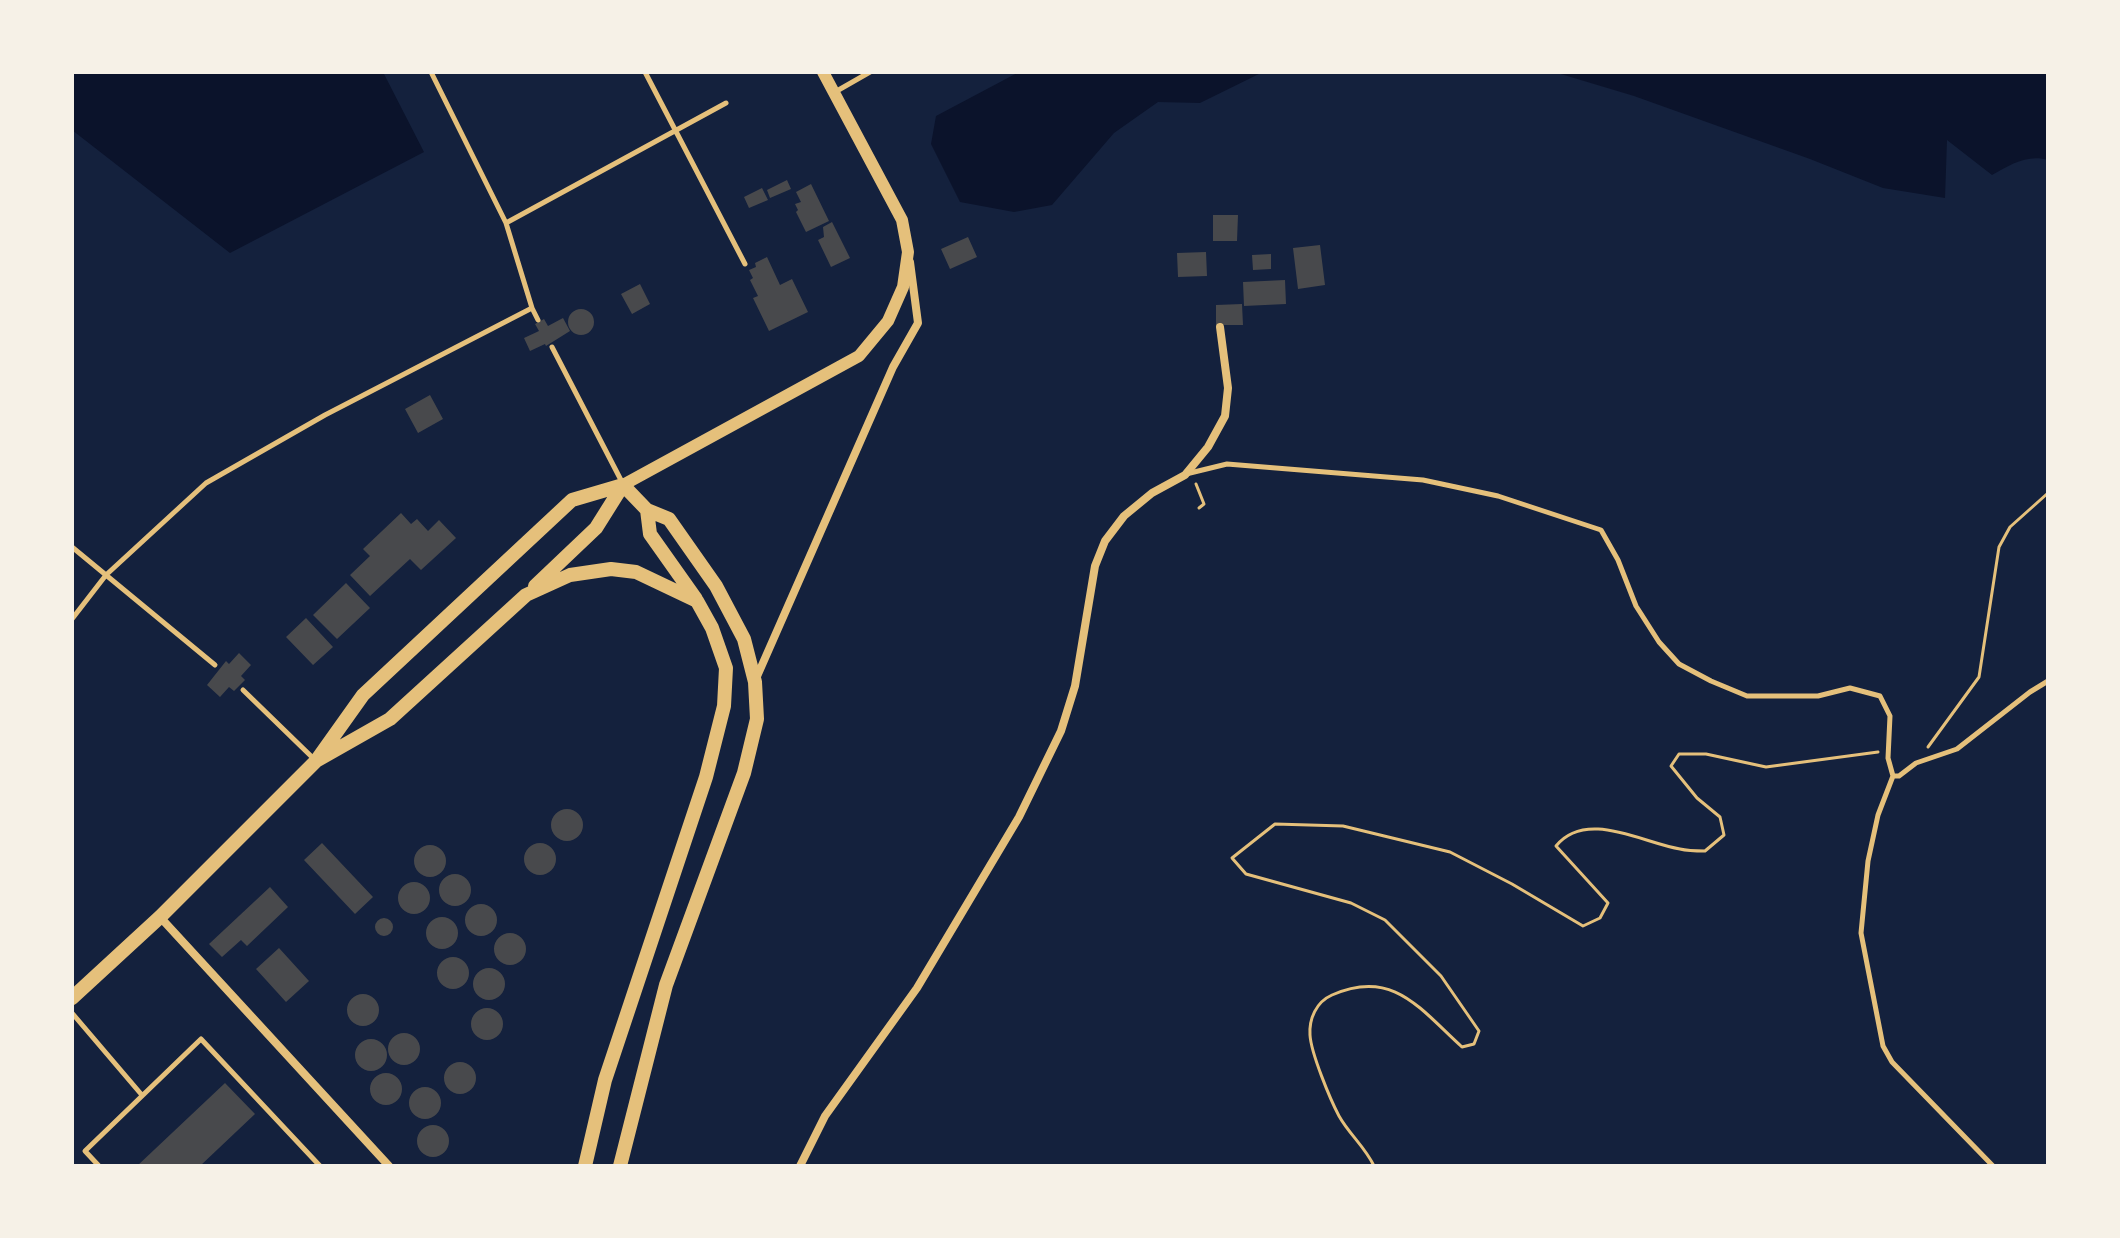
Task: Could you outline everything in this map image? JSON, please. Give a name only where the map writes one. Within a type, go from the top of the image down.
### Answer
[{"type":"main road","points":[[620,1166],[666,985],[744,773],[757,719],[755,682],[744,639],[716,586],[669,519],[647,510],[623,485]]},
{"type":"main road","points":[[316,761],[390,719],[596,528],[623,485]]},
{"type":"main road","points":[[72,998],[160,917],[316,761],[363,695],[572,500],[623,485]]},
{"type":"main road","points":[[585,1166],[605,1080],[706,777],[724,706],[726,668],[712,628],[650,534],[647,510]]},
{"type":"main road","points":[[526,595],[570,575],[611,569],[636,572],[697,601]]},
{"type":"street","points":[[755,682],[893,367],[918,323],[902,220],[823,72]]},
{"type":"street","points":[[623,485],[859,356],[888,321],[903,287],[908,252]]},
{"type":"street","points":[[800,1166],[825,1116],[917,988],[1019,817],[1061,731],[1075,686],[1095,566],[1105,541],[1133,508],[1152,493],[1188,474],[1225,416],[1228,388],[1220,327]]},
{"type":"street","points":[[160,917],[389,1166]]},
{"type":"lane","points":[[431,72],[506,223],[538,320]]},
{"type":"lane","points":[[645,72],[745,264]]},
{"type":"lane","points":[[834,92],[870,72]]},
{"type":"lane","points":[[506,223],[726,103]]},
{"type":"lane","points":[[72,619],[106,575],[206,483],[325,415],[532,308]]},
{"type":"lane","points":[[552,347],[623,485]]},
{"type":"lane","points":[[1188,474],[1227,464],[1423,480],[1498,496],[1601,530],[1618,560],[1636,606],[1659,642],[1679,664],[1711,681],[1747,696],[1818,696],[1850,688],[1880,696],[1890,716],[1888,758],[1893,776],[1878,815],[1868,861],[1861,933],[1883,1046],[1892,1062],[1993,1166]]},
{"type":"lane","points":[[72,547],[215,665]]},
{"type":"lane","points":[[1893,776],[1899,776],[1916,763],[1957,749],[2048,681]]},
{"type":"lane","points":[[243,690],[316,761]]},
{"type":"lane","points":[[72,1013],[141,1094]]},
{"type":"lane","points":[[99,1166],[85,1151],[201,1039],[320,1166]]},
{"type":"path","points":[[1188,474],[1204,504],[1199,508]]},
{"type":"path","points":[[1916,763],[1979,677],[1999,547],[2010,527],[2048,493]]},
{"type":"path","points":[[1374,1166],[1368,1153],[1340,1117],[1310,1037],[1312,1015],[1325,998],[1353,986],[1382,985],[1417,1005],[1462,1047],[1474,1044],[1479,1031],[1441,976],[1385,920],[1351,903],[1246,874],[1232,858],[1259,836],[1275,824],[1343,826],[1450,852],[1583,926],[1600,918],[1608,903],[1556,846],[1563,838],[1598,829],[1680,849],[1705,851],[1724,835],[1720,817],[1697,798],[1671,766],[1679,754],[1706,754],[1766,767],[1890,749]]},
{"type":"water","points":[[72,72],[383,72],[424,152],[230,253],[72,130]]},
{"type":"water","points":[[1019,72],[1263,72],[1200,103],[1158,102],[1114,133],[1052,205],[1014,212],[960,202],[931,144],[936,116]]},
{"type":"water","points":[[1554,72],[2048,72],[2048,160],[2026,159],[1992,175],[1947,140],[1945,198],[1883,188],[1634,96]]},
{"type":"building","points":[[787,180],[791,189],[770,198],[767,190]]},
{"type":"building","points":[[811,184],[829,221],[806,232],[796,212],[795,204],[801,202],[796,192]]},
{"type":"building","points":[[762,188],[768,200],[749,208],[744,197]]},
{"type":"building","points":[[1213,215],[1238,215],[1237,241],[1213,241]]},
{"type":"building","points":[[832,222],[850,258],[831,267],[818,240],[824,237],[823,227]]},
{"type":"building","points":[[968,237],[977,257],[950,269],[941,249]]},
{"type":"building","points":[[1320,245],[1325,285],[1298,289],[1293,248]]},
{"type":"building","points":[[1206,252],[1207,276],[1178,277],[1177,253]]},
{"type":"building","points":[[1271,254],[1271,269],[1253,270],[1252,255]]},
{"type":"building","points":[[767,257],[780,285],[792,279],[808,312],[769,331],[753,298],[758,296],[749,270]]},
{"type":"building","points":[[1285,280],[1286,304],[1244,306],[1243,282]]},
{"type":"building","points":[[640,284],[650,304],[632,314],[621,294]]},
{"type":"building","points":[[1242,304],[1243,325],[1216,325],[1216,305]]},
{"type":"building","points":[[581,309],[590,313],[594,322],[590,331],[581,335],[572,331],[568,322],[572,313]]},
{"type":"building","points":[[563,318],[570,331],[546,346],[530,351],[524,338],[539,331],[535,324],[544,319],[548,326]]},
{"type":"building","points":[[430,395],[443,419],[418,433],[405,409]]},
{"type":"building","points":[[401,513],[411,524],[417,519],[428,531],[439,520],[456,538],[421,570],[410,559],[370,596],[350,575],[370,556],[363,549]]},
{"type":"building","points":[[346,583],[370,608],[337,639],[313,615]]},
{"type":"building","points":[[306,618],[333,647],[313,665],[286,637]]},
{"type":"building","points":[[239,653],[251,665],[241,676],[245,680],[234,691],[229,687],[220,697],[207,685],[226,661],[229,664]]},
{"type":"building","points":[[567,809],[578,814],[583,825],[578,836],[567,841],[556,836],[551,825],[556,814]]},
{"type":"building","points":[[322,843],[373,897],[355,914],[304,860]]},
{"type":"building","points":[[540,843],[551,848],[556,859],[551,870],[540,875],[529,870],[524,859],[529,848]]},
{"type":"building","points":[[430,845],[441,850],[446,861],[441,872],[430,877],[419,872],[414,861],[419,850]]},
{"type":"building","points":[[455,874],[466,879],[471,890],[466,901],[455,906],[444,901],[439,890],[444,879]]},
{"type":"building","points":[[414,882],[425,887],[430,898],[425,909],[414,914],[403,909],[398,898],[403,887]]},
{"type":"building","points":[[270,887],[288,907],[247,946],[241,940],[222,957],[209,944]]},
{"type":"building","points":[[481,904],[492,909],[497,920],[492,931],[481,936],[470,931],[465,920],[470,909]]},
{"type":"building","points":[[442,917],[453,922],[458,933],[453,944],[442,949],[431,944],[426,933],[431,922]]},
{"type":"building","points":[[380,918],[388,918],[393,927],[391,934],[380,936],[375,931],[375,923]]},
{"type":"building","points":[[510,933],[521,938],[526,949],[521,960],[510,965],[499,960],[494,949],[499,938]]},
{"type":"building","points":[[279,948],[309,981],[286,1002],[256,969]]},
{"type":"building","points":[[453,957],[464,962],[469,973],[464,984],[453,989],[442,984],[437,973],[442,962]]},
{"type":"building","points":[[489,968],[500,973],[505,984],[500,995],[489,1000],[478,995],[473,984],[478,973]]},
{"type":"building","points":[[363,994],[374,999],[379,1010],[374,1021],[363,1026],[352,1021],[347,1010],[352,999]]},
{"type":"building","points":[[487,1008],[498,1013],[503,1024],[498,1035],[487,1040],[476,1035],[471,1024],[476,1013]]},
{"type":"building","points":[[404,1033],[415,1038],[420,1049],[415,1060],[404,1065],[393,1060],[388,1049],[393,1038]]},
{"type":"building","points":[[371,1039],[382,1044],[387,1055],[382,1066],[371,1071],[360,1066],[355,1055],[360,1044]]},
{"type":"building","points":[[460,1062],[471,1067],[476,1078],[471,1089],[460,1094],[449,1089],[444,1078],[449,1067]]},
{"type":"building","points":[[386,1073],[397,1078],[402,1089],[397,1100],[386,1105],[375,1100],[370,1089],[375,1078]]},
{"type":"building","points":[[225,1083],[255,1114],[200,1166],[137,1166]]},
{"type":"building","points":[[425,1087],[436,1092],[441,1103],[436,1114],[425,1119],[414,1114],[409,1103],[414,1092]]},
{"type":"building","points":[[433,1125],[444,1130],[449,1141],[444,1152],[433,1157],[422,1152],[417,1141],[422,1130]]}]
